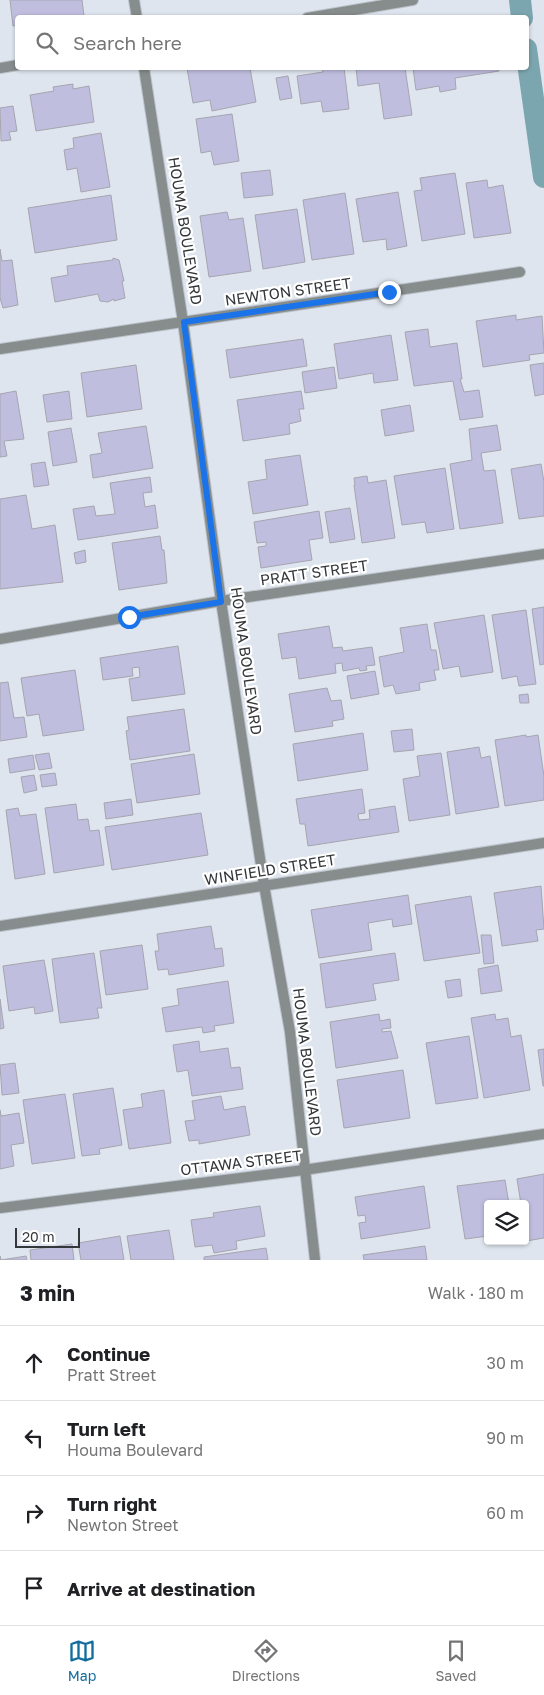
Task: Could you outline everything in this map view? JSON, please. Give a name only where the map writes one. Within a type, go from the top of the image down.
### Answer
[{"type":"street","points":[[134,0],[136,15]]},
{"type":"street","points":[[325,15],[413,0]]},
{"type":"street","points":[[0,68],[15,66]]},
{"type":"street","name":"HOUMA BOULEVARD","points":[[144,70],[184,322],[221,602],[264,885],[290,1032],[315,1260]]},
{"type":"street","name":"NEWTON STREET","points":[[0,349],[520,272]]},
{"type":"street","name":"PRATT STREET","points":[[0,639],[221,602],[544,554]]},
{"type":"street","name":"WINFIELD STREET","points":[[0,926],[544,843]]},
{"type":"street","name":"OTTAWA STREET","points":[[0,1208],[304,1170],[544,1134]]},
{"type":"building","points":[[10,0],[82,0],[84,15],[15,15],[15,26],[13,26]]},
{"type":"building","points":[[187,70],[250,70],[256,102],[212,111],[210,100],[193,103]]},
{"type":"building","points":[[322,70],[344,70],[349,109],[323,112],[321,101],[301,104],[297,76],[323,72]]},
{"type":"building","points":[[356,70],[405,70],[412,115],[384,119],[379,83],[358,86]]},
{"type":"building","points":[[413,70],[499,70],[455,78],[456,89],[440,92],[439,86],[416,90]]},
{"type":"building","points":[[288,76],[292,98],[280,100],[276,78]]},
{"type":"building","points":[[73,84],[73,89],[89,86],[94,122],[36,131],[30,95],[54,91],[53,87]]},
{"type":"building","points":[[13,106],[17,131],[9,132],[11,140],[1,141],[0,108]]},
{"type":"building","points":[[232,114],[239,161],[214,165],[211,151],[201,153],[196,119]]},
{"type":"building","points":[[101,133],[110,187],[81,192],[77,168],[67,170],[64,150],[74,148],[73,138]]},
{"type":"building","points":[[270,170],[273,195],[244,198],[241,173]]},
{"type":"building","points":[[455,173],[465,234],[422,241],[414,191],[422,190],[420,178]]},
{"type":"building","points":[[487,180],[488,188],[503,185],[511,233],[474,238],[466,183]]},
{"type":"building","points":[[398,192],[407,246],[387,250],[386,239],[363,242],[356,199]]},
{"type":"building","points":[[345,193],[354,254],[312,260],[303,200]]},
{"type":"building","points":[[111,195],[117,240],[35,253],[28,208]]},
{"type":"building","points":[[297,209],[305,262],[263,269],[255,215]]},
{"type":"building","points":[[227,212],[229,220],[243,218],[251,271],[209,277],[200,216]]},
{"type":"building","points":[[0,249],[2,261],[12,260],[18,305],[3,308],[0,298]]},
{"type":"building","points":[[113,258],[119,260],[124,281],[122,281],[125,298],[114,301],[114,299],[108,302],[100,301],[98,294],[55,302],[51,278],[68,275],[67,266],[113,260]]},
{"type":"building","points":[[516,315],[516,320],[542,316],[544,353],[529,355],[530,360],[483,367],[476,321]]},
{"type":"building","points":[[428,329],[430,347],[457,343],[462,379],[460,379],[464,392],[479,390],[483,417],[460,420],[453,381],[414,386],[405,332]]},
{"type":"building","points":[[391,335],[398,380],[374,383],[373,373],[339,379],[334,344]]},
{"type":"building","points":[[303,339],[307,366],[230,378],[226,350]]},
{"type":"building","points":[[544,363],[544,394],[535,396],[530,365]]},
{"type":"building","points":[[136,365],[142,409],[87,417],[81,373]]},
{"type":"building","points":[[334,367],[337,388],[305,393],[302,372]]},
{"type":"building","points":[[16,391],[24,439],[4,441],[7,456],[0,457],[0,394]]},
{"type":"building","points":[[69,391],[72,419],[47,422],[43,395]]},
{"type":"building","points":[[301,391],[304,409],[299,409],[301,421],[289,424],[290,434],[243,441],[237,400]]},
{"type":"building","points":[[410,405],[414,431],[385,436],[381,410]]},
{"type":"building","points":[[497,425],[501,450],[481,453],[484,471],[495,470],[503,523],[460,529],[450,464],[472,460],[469,429]]},
{"type":"building","points":[[146,426],[153,468],[93,478],[90,455],[102,453],[98,433]]},
{"type":"building","points":[[71,428],[77,462],[53,466],[48,432]]},
{"type":"building","points":[[300,455],[308,505],[253,514],[248,482],[267,479],[265,460]]},
{"type":"building","points":[[45,462],[49,485],[34,487],[31,464]]},
{"type":"building","points":[[541,464],[544,482],[544,516],[519,519],[511,469]]},
{"type":"building","points":[[445,468],[454,529],[427,533],[425,522],[402,525],[394,476]]},
{"type":"building","points":[[367,476],[368,483],[386,480],[395,538],[362,543],[354,478]]},
{"type":"building","points":[[150,477],[152,492],[143,493],[145,507],[155,505],[158,528],[78,540],[73,509],[94,506],[96,516],[115,514],[110,483]]},
{"type":"building","points":[[26,495],[32,529],[55,525],[63,582],[0,589],[0,499]]},
{"type":"building","points":[[350,508],[355,539],[330,543],[325,512]]},
{"type":"building","points":[[319,511],[323,538],[309,540],[312,560],[261,568],[258,547],[266,546],[266,542],[257,543],[254,522]]},
{"type":"building","points":[[160,536],[162,550],[164,550],[167,583],[119,590],[112,543]]},
{"type":"building","points":[[85,550],[86,562],[76,564],[74,553]]},
{"type":"building","points":[[544,607],[544,664],[540,665],[532,609]]},
{"type":"building","points":[[526,610],[536,684],[519,686],[517,676],[502,679],[492,615]]},
{"type":"building","points":[[484,615],[493,672],[461,677],[459,666],[443,669],[434,623]]},
{"type":"building","points":[[427,624],[431,650],[436,650],[439,670],[434,670],[436,680],[419,683],[420,690],[396,694],[393,685],[384,687],[379,657],[404,652],[400,628]]},
{"type":"building","points":[[329,626],[333,648],[342,647],[343,651],[372,647],[375,665],[366,666],[367,670],[360,671],[359,668],[343,671],[342,663],[335,664],[336,673],[299,679],[296,657],[282,659],[278,634]]},
{"type":"building","points":[[178,646],[185,694],[132,701],[129,679],[140,677],[139,667],[132,668],[133,676],[103,680],[100,658]]},
{"type":"building","points":[[75,670],[84,730],[43,736],[39,714],[27,716],[21,678]]},
{"type":"building","points":[[375,671],[379,694],[351,699],[347,676]]},
{"type":"building","points":[[8,682],[14,718],[24,717],[27,737],[0,741],[0,683]]},
{"type":"building","points":[[327,688],[331,701],[341,700],[344,719],[332,721],[333,726],[295,732],[289,694]]},
{"type":"building","points":[[528,694],[529,703],[520,703],[519,695]]},
{"type":"building","points":[[184,709],[190,751],[130,760],[126,731],[129,730],[127,717]]},
{"type":"building","points":[[412,729],[414,750],[394,752],[391,731]]},
{"type":"building","points":[[363,733],[368,770],[298,781],[293,744]]},
{"type":"building","points":[[526,735],[526,737],[538,735],[544,776],[544,800],[505,806],[495,740]]},
{"type":"building","points":[[479,747],[481,758],[490,756],[499,807],[456,814],[447,752]]},
{"type":"building","points":[[49,753],[52,768],[39,770],[35,755]]},
{"type":"building","points":[[441,753],[450,815],[409,821],[403,779],[420,776],[417,756]]},
{"type":"building","points":[[194,754],[200,794],[137,803],[131,764]]},
{"type":"building","points":[[33,755],[35,769],[10,773],[8,759]]},
{"type":"building","points":[[55,773],[57,785],[42,787],[40,775]]},
{"type":"building","points":[[34,775],[37,790],[24,793],[21,777]]},
{"type":"building","points":[[362,789],[365,813],[358,814],[359,820],[370,819],[369,810],[395,806],[399,832],[308,846],[305,824],[300,824],[296,799]]},
{"type":"building","points":[[131,799],[133,815],[106,819],[104,803]]},
{"type":"building","points":[[76,804],[78,820],[88,819],[90,831],[99,830],[104,865],[54,873],[45,808]]},
{"type":"building","points":[[18,808],[20,816],[36,814],[45,874],[15,879],[6,810]]},
{"type":"building","points":[[201,813],[208,855],[112,870],[105,827]]},
{"type":"building","points":[[541,886],[544,929],[536,930],[538,941],[502,946],[494,893]]},
{"type":"building","points":[[408,895],[412,924],[393,927],[392,919],[368,923],[372,950],[319,958],[311,910]]},
{"type":"building","points":[[471,896],[480,953],[424,961],[415,905]]},
{"type":"building","points":[[211,926],[215,949],[222,948],[224,966],[169,975],[168,969],[158,970],[155,951],[159,951],[157,934]]},
{"type":"building","points":[[481,935],[491,935],[494,963],[484,964]]},
{"type":"building","points":[[142,945],[148,989],[106,995],[100,951]]},
{"type":"building","points":[[94,953],[102,1008],[97,1008],[99,1018],[60,1023],[52,959]]},
{"type":"building","points":[[395,953],[399,980],[373,984],[376,1000],[326,1008],[320,964]]},
{"type":"building","points":[[44,960],[53,1011],[35,1014],[34,1007],[9,1011],[3,966]]},
{"type":"building","points":[[498,965],[502,991],[481,994],[478,969]]},
{"type":"building","points":[[460,979],[462,996],[448,998],[445,981]]},
{"type":"building","points":[[228,981],[234,1023],[214,1026],[215,1031],[203,1033],[202,1027],[166,1032],[162,1008],[179,1005],[177,989]]},
{"type":"building","points":[[0,999],[4,1028],[0,1029]]},
{"type":"building","points":[[379,1014],[380,1021],[390,1019],[391,1028],[382,1029],[382,1032],[391,1031],[398,1058],[336,1068],[330,1022]]},
{"type":"building","points":[[495,1014],[496,1020],[508,1018],[511,1037],[521,1035],[530,1090],[484,1098],[471,1018]]},
{"type":"building","points":[[469,1036],[478,1098],[436,1104],[426,1043]]},
{"type":"building","points":[[199,1041],[200,1052],[228,1048],[231,1068],[240,1067],[243,1089],[192,1096],[188,1070],[177,1072],[173,1045]]},
{"type":"building","points":[[544,1049],[544,1086],[543,1086],[538,1050]]},
{"type":"building","points":[[15,1063],[19,1093],[2,1095],[0,1065]]},
{"type":"building","points":[[403,1070],[410,1118],[344,1128],[337,1080]]},
{"type":"building","points":[[113,1088],[122,1145],[99,1149],[100,1154],[82,1156],[73,1094]]},
{"type":"building","points":[[164,1090],[171,1143],[129,1149],[123,1110],[143,1107],[141,1094]]},
{"type":"building","points":[[65,1094],[75,1158],[32,1164],[23,1100]]},
{"type":"building","points":[[221,1096],[224,1110],[245,1106],[250,1135],[199,1144],[199,1140],[189,1141],[185,1121],[195,1120],[192,1101]]},
{"type":"building","points":[[0,1110],[1,1116],[19,1113],[24,1143],[11,1145],[14,1166],[0,1169]]},
{"type":"building","points":[[544,1174],[544,1238],[529,1240],[529,1200],[520,1200],[517,1179]]},
{"type":"building","points":[[505,1180],[508,1200],[484,1200],[484,1237],[465,1239],[457,1186]]},
{"type":"building","points":[[424,1186],[430,1228],[361,1239],[359,1223],[366,1222],[365,1215],[358,1216],[355,1197]]},
{"type":"building","points":[[260,1206],[265,1236],[236,1241],[237,1249],[214,1253],[212,1245],[195,1247],[191,1220],[214,1217],[213,1213]]},
{"type":"building","points":[[169,1230],[174,1260],[131,1260],[127,1236]]},
{"type":"building","points":[[120,1236],[124,1260],[81,1260],[78,1243]]},
{"type":"building","points":[[72,1244],[74,1260],[31,1260],[30,1250]]},
{"type":"building","points":[[425,1246],[427,1260],[364,1260],[363,1255]]},
{"type":"building","points":[[266,1248],[268,1260],[204,1260],[204,1257]]},
{"type":"building","points":[[26,1256],[27,1260],[1,1260]]},
{"type":"waterway","points":[[520,0],[522,15]]},
{"type":"waterway","points":[[529,70],[544,177]]},
{"type":"route","points":[[129,617],[221,602],[184,322],[389,292]]}]
